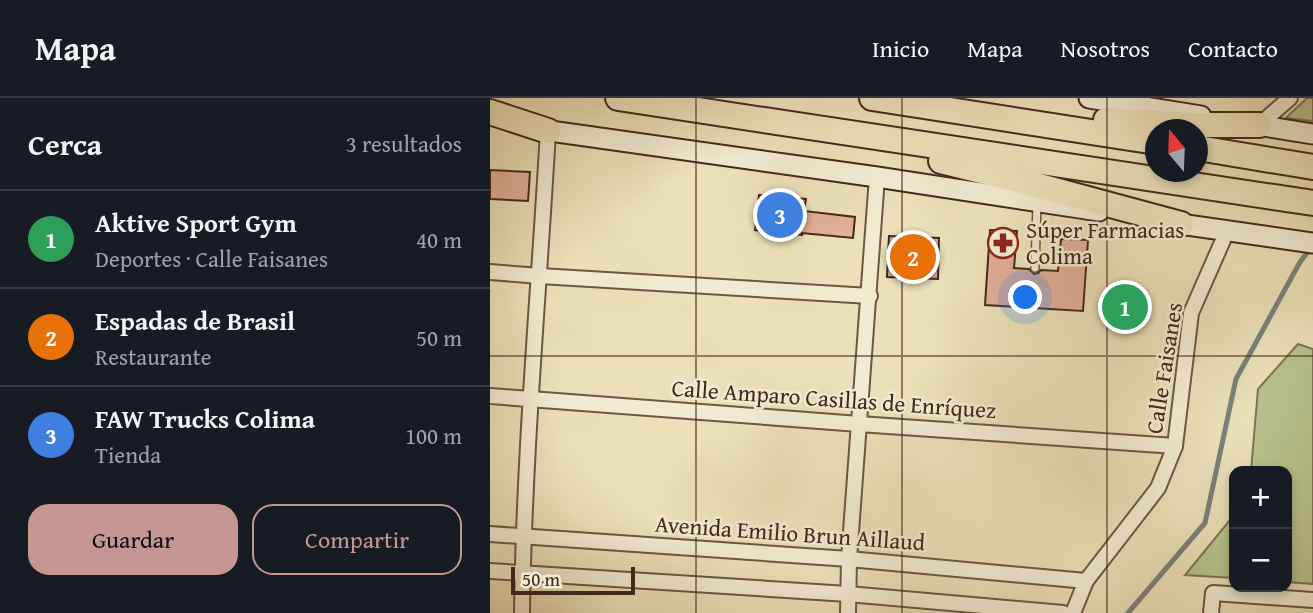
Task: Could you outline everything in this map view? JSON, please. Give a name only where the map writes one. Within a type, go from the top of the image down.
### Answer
[{"type":"highway","points":[[618,98],[1313,203]]},
{"type":"highway","points":[[872,98],[1145,140]]},
{"type":"highway","points":[[490,111],[548,131]]},
{"type":"highway","points":[[1015,119],[1259,125]]},
{"type":"highway","points":[[822,129],[1181,224]]},
{"type":"highway","points":[[1208,150],[1313,167]]},
{"type":"street","points":[[1089,98],[1313,134]]},
{"type":"street","points":[[1259,125],[1290,98]]},
{"type":"street","points":[[490,123],[877,177],[1313,243]]},
{"type":"street","points":[[522,613],[531,399],[548,131]]},
{"type":"street","points":[[848,613],[849,559],[877,177]]},
{"type":"street","name":"Calle Faisanes","points":[[1073,613],[1086,581],[1158,488],[1175,446],[1191,313],[1227,231]]},
{"type":"street","points":[[490,272],[870,296]]},
{"type":"street","name":"Calle Amparo Casillas de Enríquez","points":[[490,396],[1175,446]]},
{"type":"street","name":"Avenida Emilio Brun Aillaud","points":[[490,534],[849,559],[1086,581]]},
{"type":"street","points":[[490,571],[848,594],[1063,613]]},
{"type":"street","points":[[1211,613],[1213,593],[1313,600]]},
{"type":"lane","points":[[1035,268],[1037,202]]},
{"type":"green space","points":[[1307,98],[1313,98],[1313,121],[1286,118]]},
{"type":"green space","points":[[1298,344],[1313,349],[1313,584],[1292,582],[1292,466],[1251,466],[1258,389]]},
{"type":"green space","points":[[1229,521],[1229,578],[1185,575]]},
{"type":"building","points":[[490,170],[530,172],[528,201],[490,199]]},
{"type":"building","points":[[759,195],[806,199],[804,211],[855,217],[853,238],[755,230]]},
{"type":"building","points":[[990,230],[1017,231],[1014,268],[1029,269],[1034,274],[1041,270],[1058,271],[1061,239],[1088,240],[1083,311],[985,305]]},
{"type":"building","points":[[889,236],[939,238],[938,279],[887,277]]},
{"type":"waterway","points":[[1128,613],[1205,523],[1236,379],[1300,262],[1311,248]]},
{"type":"place","name":"FAW Trucks Colima","points":[[780,215]]},
{"type":"place","name":"Súper Farmacias Colima","points":[[1003,243]]},
{"type":"place","name":"Espadas de Brasil","points":[[913,257]]},
{"type":"place","name":"Aktive Sport Gym","points":[[1125,307]]}]
